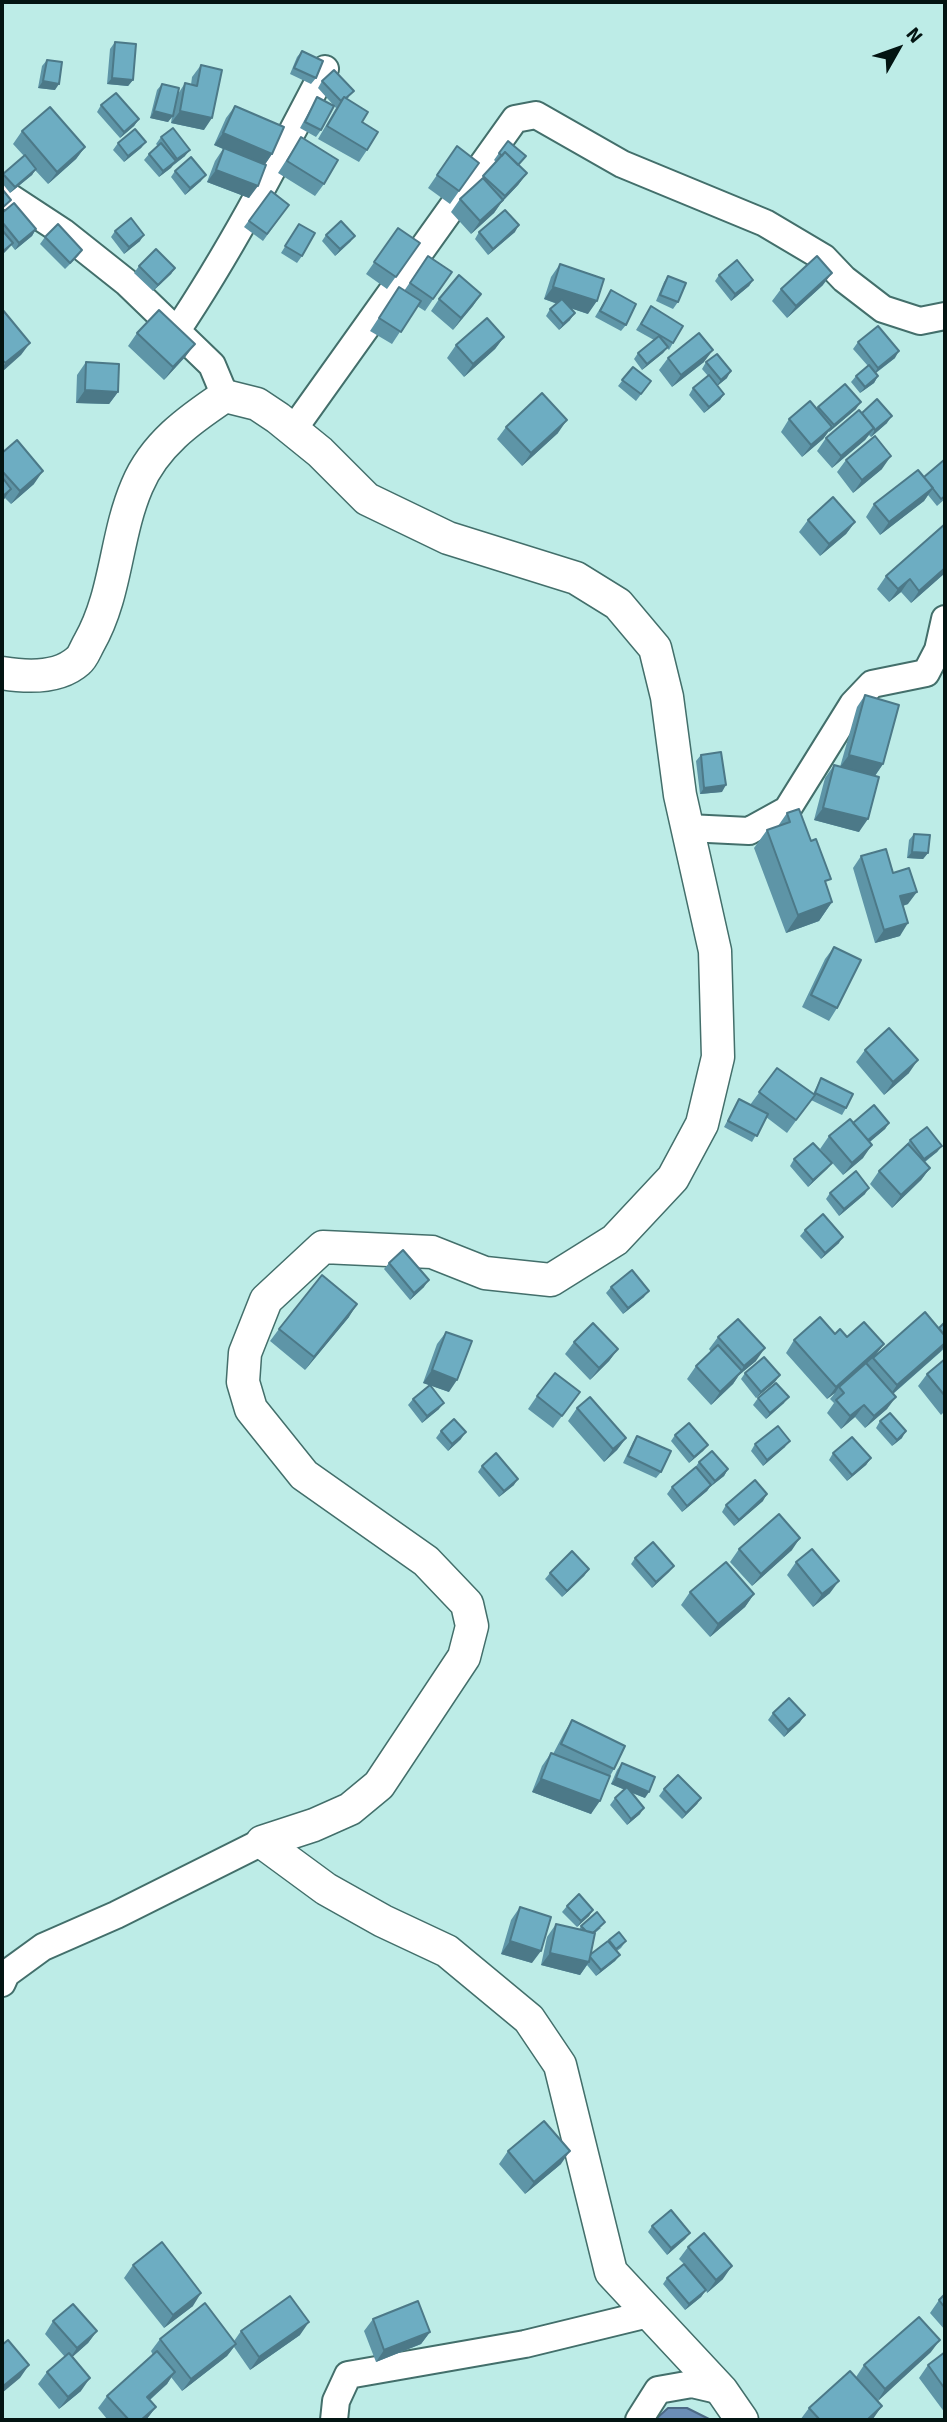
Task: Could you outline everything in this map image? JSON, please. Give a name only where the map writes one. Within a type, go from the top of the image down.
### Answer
[{"type":"street","points":[[176,332],[267,184],[325,69]]},
{"type":"street","points":[[293,430],[515,118],[536,115],[622,164],[765,223],[824,257],[844,279],[883,309],[920,321],[945,316]]},
{"type":"street","points":[[2,192],[63,232],[126,282],[212,365],[225,396]]},
{"type":"street","points":[[2,673],[48,675],[78,661],[100,623],[124,521],[137,484],[157,449],[197,415],[225,396],[257,404],[293,430],[367,499],[448,538],[576,578],[618,604],[655,648],[667,697],[688,828],[715,951],[718,1057],[702,1124],[673,1178],[615,1240],[551,1280],[485,1273],[432,1252],[323,1247],[266,1300],[245,1353],[243,1382],[251,1409],[304,1475],[426,1561],[467,1604],[472,1626],[464,1657],[379,1785],[350,1809],[314,1825],[262,1842],[116,1915],[43,1947],[6,1974],[2,1983]]},
{"type":"street","points":[[688,828],[750,831],[787,810],[853,704],[872,684],[936,673],[945,619]]},
{"type":"street","points":[[262,1842],[326,1889],[383,1921],[447,1951],[529,2019],[560,2065],[611,2272],[722,2391],[741,2420]]},
{"type":"street","points":[[334,2420],[336,2401],[348,2375],[525,2344],[648,2314]]},
{"type":"street","points":[[639,2420],[658,2390],[692,2384],[722,2391]]},
{"type":"water","points":[[668,2408],[687,2408],[711,2420],[655,2420]]},
{"type":"building","points":[[115,42],[136,44],[133,80],[112,78]]},
{"type":"building","points":[[302,51],[323,61],[316,78],[294,68]]},
{"type":"building","points":[[47,60],[62,62],[59,84],[43,81]]},
{"type":"building","points":[[201,65],[222,70],[212,118],[180,111],[185,83],[197,86]]},
{"type":"building","points":[[334,70],[354,91],[341,101],[322,81]]},
{"type":"building","points":[[162,84],[179,88],[173,116],[154,111]]},
{"type":"building","points":[[116,93],[139,119],[124,132],[101,105]]},
{"type":"building","points":[[317,97],[334,106],[321,130],[305,122]]},
{"type":"building","points":[[344,97],[368,112],[362,122],[378,132],[367,150],[327,126]]},
{"type":"building","points":[[235,106],[284,127],[272,154],[223,133]]},
{"type":"building","points":[[50,107],[85,147],[57,172],[22,131]]},
{"type":"building","points":[[173,128],[190,150],[177,159],[161,137]]},
{"type":"building","points":[[135,129],[146,142],[128,156],[118,143]]},
{"type":"building","points":[[301,137],[338,160],[324,184],[287,161]]},
{"type":"building","points":[[508,141],[526,156],[518,165],[505,152],[502,156],[499,153]]},
{"type":"building","points":[[161,143],[176,161],[163,171],[149,154]]},
{"type":"building","points":[[457,146],[479,163],[459,191],[437,175]]},
{"type":"building","points":[[224,148],[266,165],[258,186],[216,170]]},
{"type":"building","points":[[505,152],[527,173],[505,196],[483,176]]},
{"type":"building","points":[[25,155],[36,169],[15,187],[3,174]]},
{"type":"building","points":[[191,157],[206,175],[190,188],[175,171]]},
{"type":"building","points":[[483,178],[503,200],[480,221],[460,199]]},
{"type":"building","points":[[2,189],[11,200],[2,208]]},
{"type":"building","points":[[271,191],[289,205],[267,234],[249,221]]},
{"type":"building","points":[[14,203],[36,229],[19,243],[2,222],[2,213]]},
{"type":"building","points":[[505,210],[519,225],[493,249],[479,232]]},
{"type":"building","points":[[131,218],[144,235],[129,247],[115,231]]},
{"type":"building","points":[[341,221],[355,236],[340,249],[326,235]]},
{"type":"building","points":[[58,224],[82,250],[70,263],[45,237]]},
{"type":"building","points":[[299,224],[315,233],[302,256],[285,246]]},
{"type":"building","points":[[398,228],[420,243],[396,277],[374,262]]},
{"type":"building","points":[[2,230],[13,243],[2,252]]},
{"type":"building","points":[[156,249],[175,268],[158,285],[139,266]]},
{"type":"building","points":[[428,256],[452,272],[433,299],[410,283]]},
{"type":"building","points":[[817,256],[832,273],[796,306],[781,289]]},
{"type":"building","points":[[737,260],[753,280],[735,294],[719,275]]},
{"type":"building","points":[[560,264],[604,279],[597,301],[553,287]]},
{"type":"building","points":[[459,275],[481,294],[461,318],[439,299]]},
{"type":"building","points":[[668,276],[686,283],[678,302],[660,295]]},
{"type":"building","points":[[399,287],[421,301],[401,332],[379,318]]},
{"type":"building","points":[[611,290],[636,304],[626,325],[600,311]]},
{"type":"building","points":[[562,299],[575,313],[563,324],[550,309]]},
{"type":"building","points":[[651,306],[683,326],[673,343],[641,324]]},
{"type":"building","points":[[2,309],[30,343],[5,363],[2,359]]},
{"type":"building","points":[[159,310],[195,344],[173,367],[137,333]]},
{"type":"building","points":[[487,318],[504,337],[473,364],[456,345]]},
{"type":"building","points":[[878,326],[899,351],[878,368],[858,342]]},
{"type":"building","points":[[699,333],[713,350],[681,375],[668,358]]},
{"type":"building","points":[[659,336],[668,347],[647,364],[638,353]]},
{"type":"building","points":[[717,354],[731,371],[721,380],[706,362]]},
{"type":"building","points":[[86,362],[119,364],[118,392],[85,390]]},
{"type":"building","points":[[869,365],[878,376],[865,387],[856,376]]},
{"type":"building","points":[[633,367],[651,381],[641,394],[622,380]]},
{"type":"building","points":[[709,375],[724,394],[709,407],[693,388]]},
{"type":"building","points":[[845,384],[861,402],[834,425],[818,407]]},
{"type":"building","points":[[542,393],[567,420],[531,453],[506,427]]},
{"type":"building","points":[[877,399],[892,416],[875,430],[862,413]]},
{"type":"building","points":[[810,401],[832,427],[811,445],[789,419]]},
{"type":"building","points":[[859,410],[874,428],[841,456],[826,438]]},
{"type":"building","points":[[875,436],[891,456],[862,480],[846,460]]},
{"type":"building","points":[[17,440],[43,471],[20,491],[2,471],[2,453]]},
{"type":"building","points":[[944,460],[945,496],[941,499],[924,477]]},
{"type":"building","points":[[918,470],[933,488],[889,522],[874,504]]},
{"type":"building","points":[[2,477],[11,489],[2,497]]},
{"type":"building","points":[[833,497],[855,522],[829,544],[808,520]]},
{"type":"building","points":[[945,524],[945,568],[919,591],[910,579],[898,589],[886,576]]},
{"type":"building","points":[[865,695],[899,705],[883,764],[849,755]]},
{"type":"building","points":[[721,752],[726,785],[704,788],[701,755]]},
{"type":"building","points":[[834,765],[879,777],[868,819],[823,808]]},
{"type":"building","points":[[799,809],[811,841],[816,839],[831,879],[825,881],[832,902],[798,915],[767,830],[790,822],[787,813]]},
{"type":"building","points":[[914,834],[930,835],[928,853],[912,852]]},
{"type":"building","points":[[886,849],[893,873],[909,868],[917,892],[900,896],[908,923],[884,930],[861,856]]},
{"type":"building","points":[[834,947],[861,960],[837,1008],[811,995]]},
{"type":"building","points":[[889,1028],[918,1060],[893,1082],[865,1050]]},
{"type":"building","points":[[777,1068],[815,1095],[796,1120],[759,1092]]},
{"type":"building","points":[[821,1078],[853,1094],[846,1108],[815,1093]]},
{"type":"building","points":[[739,1099],[768,1114],[757,1136],[728,1121]]},
{"type":"building","points":[[874,1105],[889,1123],[868,1140],[853,1123]]},
{"type":"building","points":[[850,1119],[872,1145],[852,1163],[829,1136]]},
{"type":"building","points":[[927,1127],[942,1146],[924,1159],[910,1140]]},
{"type":"building","points":[[813,1143],[832,1163],[813,1180],[794,1159]]},
{"type":"building","points":[[908,1144],[930,1168],[901,1195],[879,1171]]},
{"type":"building","points":[[856,1171],[869,1188],[844,1209],[830,1193]]},
{"type":"building","points":[[823,1214],[843,1237],[825,1253],[805,1230]]},
{"type":"building","points":[[403,1250],[429,1280],[414,1293],[389,1263]]},
{"type":"building","points":[[632,1270],[649,1291],[628,1308],[611,1287]]},
{"type":"building","points":[[322,1275],[357,1304],[314,1357],[279,1329]]},
{"type":"building","points":[[925,1312],[945,1336],[945,1343],[897,1385],[873,1358]]},
{"type":"building","points":[[820,1317],[835,1334],[840,1329],[847,1337],[864,1322],[884,1344],[836,1387],[794,1340]]},
{"type":"building","points":[[738,1319],[765,1348],[744,1366],[718,1337]]},
{"type":"building","points":[[945,1322],[945,1336],[939,1328]]},
{"type":"building","points":[[593,1323],[618,1349],[599,1368],[574,1342]]},
{"type":"building","points":[[446,1332],[472,1341],[457,1380],[432,1370]]},
{"type":"building","points":[[718,1345],[742,1371],[720,1392],[696,1366]]},
{"type":"building","points":[[764,1357],[780,1375],[761,1392],[745,1373]]},
{"type":"building","points":[[945,1359],[945,1396],[927,1374]]},
{"type":"building","points":[[866,1363],[896,1397],[874,1416],[864,1405],[850,1416],[836,1400],[844,1393],[839,1387]]},
{"type":"building","points":[[555,1373],[580,1392],[562,1416],[537,1396]]},
{"type":"building","points":[[776,1383],[789,1397],[770,1413],[758,1398]]},
{"type":"building","points":[[430,1385],[444,1403],[427,1416],[413,1399]]},
{"type":"building","points":[[590,1397],[626,1438],[613,1449],[577,1408]]},
{"type":"building","points":[[890,1413],[906,1431],[897,1440],[880,1421]]},
{"type":"building","points":[[454,1419],[466,1432],[452,1444],[441,1431]]},
{"type":"building","points":[[689,1423],[708,1445],[694,1457],[675,1435]]},
{"type":"building","points":[[778,1426],[790,1441],[767,1460],[755,1444]]},
{"type":"building","points":[[637,1436],[671,1451],[661,1472],[628,1456]]},
{"type":"building","points":[[852,1437],[871,1458],[852,1475],[833,1453]]},
{"type":"building","points":[[712,1451],[728,1469],[715,1481],[699,1462]]},
{"type":"building","points":[[496,1453],[518,1479],[504,1491],[482,1466]]},
{"type":"building","points":[[696,1467],[711,1485],[687,1506],[672,1487]]},
{"type":"building","points":[[755,1480],[767,1494],[739,1520],[726,1505]]},
{"type":"building","points":[[779,1514],[800,1538],[761,1574],[739,1549]]},
{"type":"building","points":[[653,1542],[674,1566],[656,1582],[635,1558]]},
{"type":"building","points":[[812,1549],[839,1581],[822,1594],[796,1562]]},
{"type":"building","points":[[572,1551],[589,1569],[567,1591],[550,1573]]},
{"type":"building","points":[[726,1562],[754,1594],[718,1624],[690,1592]]},
{"type":"building","points":[[789,1698],[805,1715],[788,1730],[773,1713]]},
{"type":"building","points":[[572,1720],[625,1746],[614,1769],[561,1744]]},
{"type":"building","points":[[551,1753],[610,1776],[600,1801],[541,1779]]},
{"type":"building","points":[[622,1763],[655,1777],[649,1792],[616,1778]]},
{"type":"building","points":[[678,1775],[701,1798],[686,1813],[664,1789]]},
{"type":"building","points":[[627,1787],[644,1808],[631,1819],[615,1798]]},
{"type":"building","points":[[579,1894],[593,1910],[581,1921],[567,1906]]},
{"type":"building","points":[[520,1907],[551,1917],[541,1951],[510,1941]]},
{"type":"building","points":[[597,1912],[605,1922],[593,1933],[586,1931],[581,1926]]},
{"type":"building","points":[[556,1924],[595,1933],[589,1962],[550,1953]]},
{"type":"building","points":[[619,1932],[626,1941],[616,1949],[609,1940]]},
{"type":"building","points":[[608,1941],[620,1955],[601,1970],[590,1957]]},
{"type":"building","points":[[544,2121],[570,2151],[534,2182],[508,2151]]},
{"type":"building","points":[[671,2210],[690,2233],[671,2248],[652,2226]]},
{"type":"building","points":[[704,2233],[732,2266],[716,2280],[688,2247]]},
{"type":"building","points":[[162,2242],[201,2293],[173,2315],[133,2265]]},
{"type":"building","points":[[684,2264],[706,2290],[689,2304],[667,2278]]},
{"type":"building","points":[[945,2294],[945,2308],[939,2300]]},
{"type":"building","points":[[290,2296],[309,2322],[259,2357],[241,2331]]},
{"type":"building","points":[[418,2301],[430,2332],[384,2350],[373,2319]]},
{"type":"building","points":[[205,2303],[236,2344],[191,2379],[160,2339]]},
{"type":"building","points":[[73,2304],[97,2331],[77,2348],[53,2321]]},
{"type":"building","points":[[919,2317],[940,2340],[885,2389],[864,2365]]},
{"type":"building","points":[[8,2340],[29,2365],[2,2387],[2,2345]]},
{"type":"building","points":[[157,2351],[175,2372],[147,2397],[156,2407],[141,2420],[129,2420],[107,2396]]},
{"type":"building","points":[[945,2352],[945,2389],[928,2365]]},
{"type":"building","points":[[69,2353],[90,2378],[68,2397],[47,2372]]},
{"type":"building","points":[[850,2371],[882,2406],[867,2420],[820,2420],[809,2408]]}]
